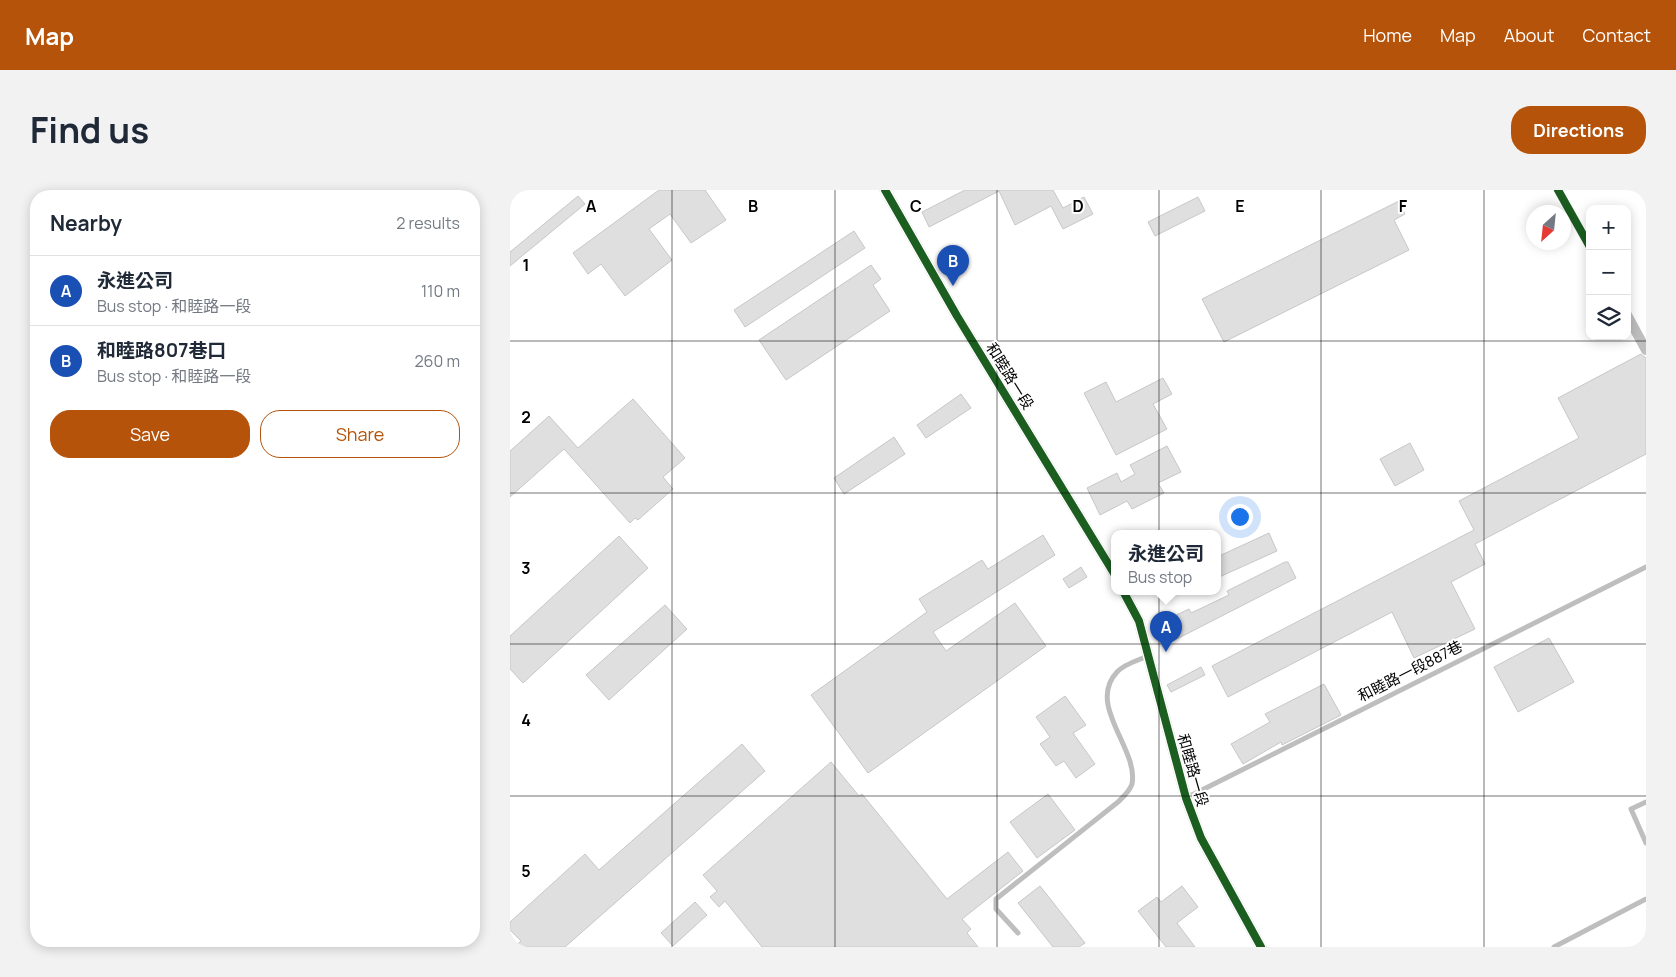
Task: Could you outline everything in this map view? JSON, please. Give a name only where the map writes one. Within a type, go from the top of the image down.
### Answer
[{"type":"street","name":"和睦路一段","points":[[885,190],[957,316],[1111,568]]},
{"type":"street","points":[[1558,190],[1586,240]]},
{"type":"street","points":[[1631,323],[1646,350]]},
{"type":"street","name":"和睦路一段","points":[[1125,595],[1139,621],[1186,798],[1202,838],[1261,947]]},
{"type":"lane","name":"和睦路一段887巷","points":[[1186,798],[1646,567]]},
{"type":"lane","points":[[1018,933],[996,909],[996,899],[1118,802],[1132,785],[1132,773],[1109,708],[1107,695],[1109,682],[1119,670],[1148,655]]},
{"type":"lane","points":[[1646,802],[1631,809],[1646,843]]},
{"type":"lane","points":[[1554,947],[1646,899]]},
{"type":"building","points":[[659,190],[705,190],[726,220],[691,243],[670,214],[649,229],[672,260],[625,296],[601,264],[588,274],[573,253]]},
{"type":"building","points":[[965,190],[1053,190],[1063,208],[1084,197],[1093,214],[1063,229],[1051,206],[1015,225],[999,191],[929,227],[922,212]]},
{"type":"building","points":[[578,196],[585,204],[510,266],[510,252]]},
{"type":"building","points":[[1198,197],[1205,211],[1155,236],[1148,222]]},
{"type":"building","points":[[1399,201],[1405,214],[1394,220],[1409,250],[1224,342],[1202,299]]},
{"type":"building","points":[[854,231],[865,248],[745,327],[734,310]]},
{"type":"building","points":[[871,265],[881,279],[873,285],[890,311],[786,380],[759,340]]},
{"type":"building","points":[[1641,354],[1646,358],[1646,454],[1475,544],[1485,564],[1451,582],[1475,629],[1414,658],[1392,612],[1228,697],[1212,666],[1474,530],[1459,501],[1579,438],[1558,398]]},
{"type":"building","points":[[1163,378],[1172,394],[1153,404],[1167,429],[1116,455],[1084,393],[1106,382],[1116,402]]},
{"type":"building","points":[[961,394],[971,408],[926,438],[917,425]]},
{"type":"building","points":[[633,399],[685,458],[663,477],[673,489],[638,520],[635,518],[630,523],[564,449],[510,497],[510,451],[549,416],[578,448]]},
{"type":"building","points":[[894,437],[905,454],[844,494],[834,478]]},
{"type":"building","points":[[1410,443],[1424,470],[1395,486],[1380,459]]},
{"type":"building","points":[[1167,446],[1181,472],[1158,483],[1164,493],[1132,509],[1127,501],[1100,515],[1087,488],[1117,473],[1121,482],[1135,474],[1130,465]]},
{"type":"building","points":[[1269,533],[1277,551],[1221,576],[1221,555]]},
{"type":"building","points":[[1043,535],[1055,555],[933,632],[946,651],[1015,603],[1046,646],[868,773],[811,695],[927,612],[919,599],[982,560],[988,569]]},
{"type":"building","points":[[619,536],[648,568],[523,683],[510,669],[510,636]]},
{"type":"building","points":[[1288,562],[1296,578],[1165,645],[1161,622],[1189,609],[1191,613],[1229,595],[1227,591]]},
{"type":"building","points":[[1081,567],[1087,577],[1069,588],[1063,579]]},
{"type":"building","points":[[665,605],[687,629],[609,700],[586,675]]},
{"type":"building","points":[[1549,638],[1574,682],[1518,712],[1494,667]]},
{"type":"building","points":[[1201,667],[1205,675],[1171,692],[1167,685]]},
{"type":"building","points":[[1324,684],[1341,715],[1282,745],[1281,742],[1243,764],[1231,744],[1270,722],[1265,714]]},
{"type":"building","points":[[1065,696],[1086,725],[1073,733],[1095,764],[1076,778],[1064,761],[1056,766],[1040,744],[1050,737],[1036,717]]},
{"type":"building","points":[[742,744],[765,771],[565,947],[514,947],[521,941],[510,930],[510,922],[585,854],[599,870]]},
{"type":"building","points":[[831,762],[859,796],[862,794],[947,899],[1008,852],[1023,871],[962,919],[971,929],[967,933],[978,947],[762,947],[725,901],[719,907],[710,897],[717,891],[703,875]]},
{"type":"building","points":[[1048,794],[1075,830],[1037,858],[1010,822]]},
{"type":"building","points":[[1040,886],[1085,943],[1079,947],[1053,947],[1018,903]]},
{"type":"building","points":[[1182,886],[1198,907],[1177,923],[1195,947],[1166,947],[1138,911],[1157,897],[1161,902]]},
{"type":"building","points":[[695,902],[707,915],[673,946],[661,933]]},
{"type":"cycle path","points":[[885,190],[957,316],[1111,568]]},
{"type":"cycle path","points":[[1558,190],[1586,240]]},
{"type":"cycle path","points":[[1125,595],[1139,621],[1186,798],[1201,838],[1261,947]]},
{"type":"place","name":"和睦路807巷口","points":[[953,286]]},
{"type":"place","name":"永進公司","points":[[1166,652]]}]
